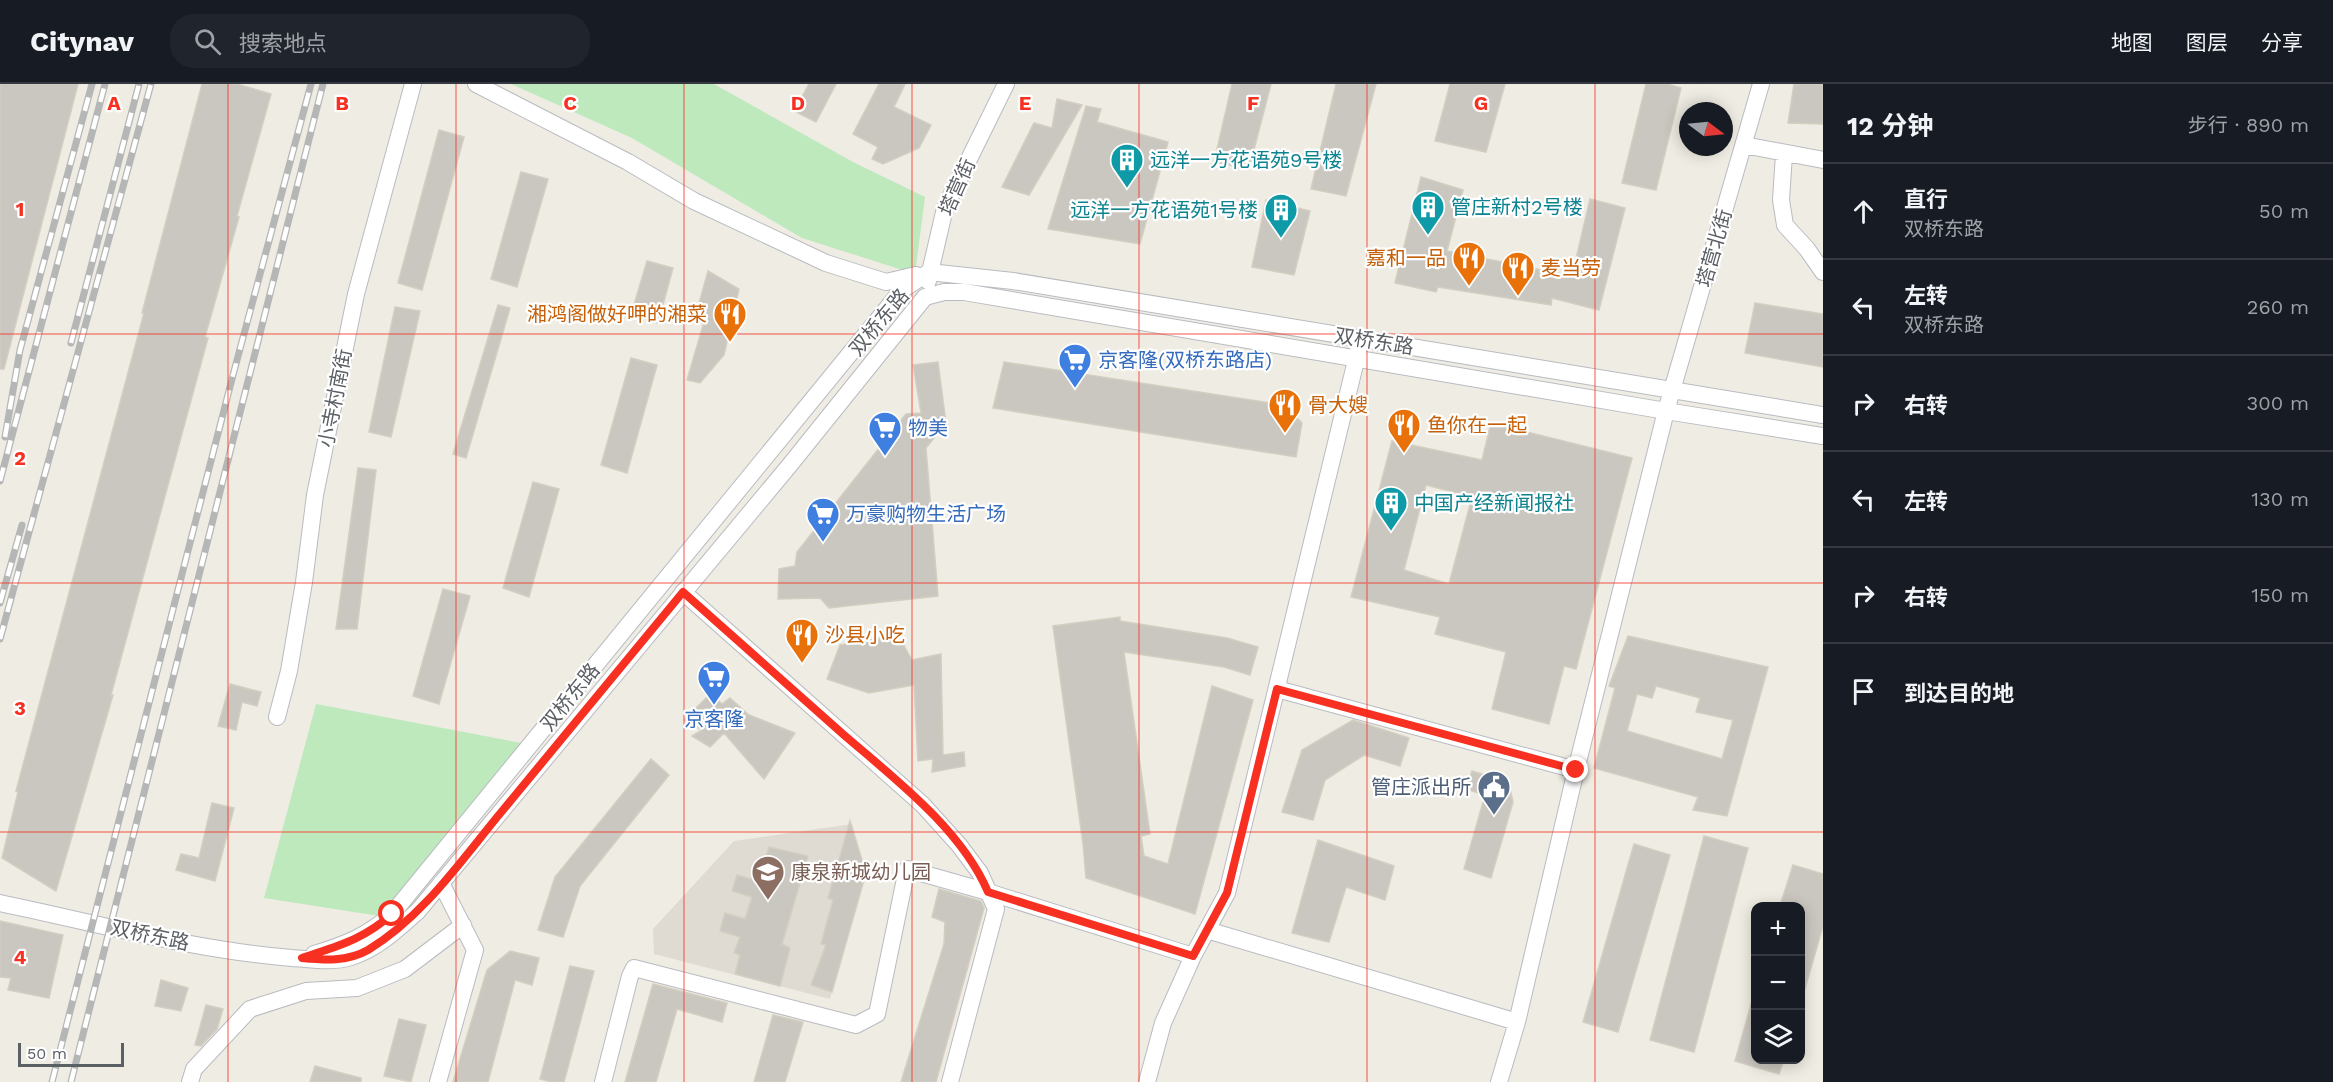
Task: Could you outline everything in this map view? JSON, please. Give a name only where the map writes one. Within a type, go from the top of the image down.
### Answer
[{"type":"street","name":"小寺村南街","points":[[277,717],[289,671],[304,582],[315,495],[356,294],[413,84]]},
{"type":"street","points":[[476,84],[628,162],[694,201],[826,263],[886,282],[929,272]]},
{"type":"street","name":"塔营街","points":[[925,297],[945,208],[1006,84]]},
{"type":"street","name":"塔营北街","points":[[1499,1082],[1517,1022],[1576,770],[1666,411],[1761,84]]},
{"type":"street","points":[[1744,146],[1823,160]]},
{"type":"street","points":[[1784,154],[1781,200],[1785,225],[1807,249],[1823,272]]},
{"type":"street","name":"双桥东路","points":[[302,958],[354,941],[376,928],[392,914],[902,290],[929,272],[956,273],[1013,281],[1673,388],[1823,415]]},
{"type":"street","name":"双桥东路","points":[[0,903],[240,954],[330,960],[349,958],[366,951],[397,930],[441,883],[789,466],[925,297],[944,291],[964,292],[1823,436]]},
{"type":"street","points":[[1147,1082],[1163,1023],[1193,956],[1227,893],[1361,339]]},
{"type":"street","points":[[683,592],[923,805],[959,845],[980,873],[996,909],[950,1082]]},
{"type":"street","points":[[1277,689],[1576,770]]},
{"type":"street","points":[[603,1082],[634,968],[856,1024],[877,1014],[907,869],[1193,956]]},
{"type":"street","points":[[438,1082],[475,950],[441,883]]},
{"type":"street","points":[[190,1082],[194,1069],[250,1009],[306,992],[357,988],[405,969],[463,925]]},
{"type":"street","points":[[1207,930],[1517,1022]]},
{"type":"shaded area","name":"康泉新城幼儿园","points":[[852,824],[866,873],[830,999],[654,954],[653,929],[734,841]]},
{"type":"green space","points":[[511,84],[714,84],[853,162],[925,197],[915,274],[802,238],[632,138]]},
{"type":"green space","points":[[316,704],[532,745],[386,917],[264,898]]},
{"type":"building","points":[[0,84],[78,84],[4,369],[0,369]]},
{"type":"building","points":[[202,84],[237,84],[271,94],[205,337],[208,338],[111,695],[113,695],[56,891],[2,858],[18,792],[16,791],[144,313],[142,313]]},
{"type":"building","points":[[809,84],[836,84],[816,122],[794,111]]},
{"type":"building","points":[[879,84],[905,84],[894,107],[931,125],[919,148],[883,164],[872,159],[878,147],[853,134]]},
{"type":"building","points":[[1232,84],[1271,84],[1249,169],[1214,162]]},
{"type":"building","points":[[1336,84],[1376,84],[1346,196],[1311,189]]},
{"type":"building","points":[[1450,84],[1505,84],[1486,152],[1435,141]]},
{"type":"building","points":[[1646,84],[1667,84],[1681,88],[1656,190],[1622,183]]},
{"type":"building","points":[[1794,84],[1823,84],[1823,124],[1788,123]]},
{"type":"building","points":[[1057,99],[1082,105],[1029,195],[1002,187],[1034,123],[1052,128]]},
{"type":"building","points":[[1086,106],[1101,109],[1097,122],[1168,142],[1140,244],[1048,229]]},
{"type":"building","points":[[439,130],[464,137],[422,290],[398,283]]},
{"type":"building","points":[[521,172],[548,179],[517,287],[491,279]]},
{"type":"building","points":[[1421,177],[1463,190],[1447,251],[1572,276],[1590,199],[1625,208],[1599,310],[1552,298],[1551,305],[1438,287],[1436,292],[1395,283]]},
{"type":"building","name":"远洋一方花语苑1号楼","points":[[1266,200],[1310,211],[1294,275],[1252,267]]},
{"type":"building","points":[[647,261],[673,268],[658,323],[631,315]]},
{"type":"building","points":[[708,271],[739,289],[724,355],[700,383],[687,380],[704,322],[694,321]]},
{"type":"building","points":[[1755,303],[1823,314],[1823,367],[1745,353]]},
{"type":"building","points":[[498,305],[510,308],[466,458],[453,454]]},
{"type":"building","points":[[395,307],[420,311],[391,437],[369,432]]},
{"type":"building","points":[[631,358],[657,365],[627,473],[601,465]]},
{"type":"building","points":[[938,362],[946,423],[926,448],[938,596],[829,608],[820,598],[778,599],[779,569],[795,566],[797,552],[906,414],[921,413],[913,365]]},
{"type":"building","points":[[1004,362],[1284,405],[1302,423],[1296,457],[993,408]]},
{"type":"building","points":[[1491,423],[1632,458],[1576,669],[1564,666],[1549,724],[1492,709],[1506,652],[1435,634],[1440,617],[1351,597],[1392,441],[1482,460]],"holes":[[[1426,485],[1472,497],[1449,584],[1404,570]]]},
{"type":"building","points":[[358,468],[376,470],[357,629],[336,629]]},
{"type":"building","points":[[533,482],[559,489],[529,597],[503,588]]},
{"type":"building","points":[[443,589],[470,596],[439,704],[413,696]]},
{"type":"building","points":[[1120,617],[1120,621],[1227,638],[1258,647],[1250,675],[1224,667],[1124,652],[1150,834],[1141,836],[1144,856],[1168,864],[1212,686],[1253,700],[1195,914],[1086,878],[1053,626]]},
{"type":"building","points":[[1628,636],[1768,667],[1727,816],[1693,810],[1698,797],[1594,768],[1615,688],[1609,686]],"holes":[[[1656,686],[1700,698],[1696,712],[1733,720],[1722,759],[1627,731],[1637,694],[1652,698]]]},
{"type":"building","points":[[883,638],[903,644],[912,660],[941,654],[943,755],[964,752],[965,766],[932,772],[933,759],[918,761],[914,685],[869,693],[827,679],[840,645]]},
{"type":"building","points":[[230,684],[261,692],[257,706],[242,702],[236,730],[218,726]]},
{"type":"building","points":[[711,693],[722,704],[730,698],[749,715],[795,733],[764,779],[724,733],[710,747],[692,736],[702,730],[684,720]]},
{"type":"building","points":[[1353,720],[1409,738],[1400,766],[1364,755],[1325,780],[1313,820],[1282,812],[1302,750]]},
{"type":"building","points":[[651,759],[669,775],[580,886],[563,937],[538,930],[555,877]]},
{"type":"building","points":[[1472,771],[1502,780],[1510,789],[1513,802],[1491,878],[1464,869],[1485,795],[1466,789]]},
{"type":"building","points":[[212,803],[234,808],[215,881],[176,870],[181,854],[199,858]]},
{"type":"building","points":[[850,821],[866,873],[832,992],[811,985],[826,945],[821,944],[833,900],[828,898]]},
{"type":"building","points":[[1704,836],[1748,848],[1694,1052],[1650,1040]]},
{"type":"building","points":[[1318,840],[1394,866],[1385,900],[1346,887],[1329,942],[1292,933]]},
{"type":"building","points":[[1634,844],[1670,855],[1618,1032],[1583,1022]]},
{"type":"building","points":[[769,847],[808,856],[782,944],[790,948],[780,986],[735,974],[740,955],[734,953],[740,937],[720,931],[725,913],[745,919],[752,897],[732,891],[737,875],[758,881]]},
{"type":"building","points":[[1793,865],[1823,874],[1823,926],[1805,989],[1805,902],[1781,902]]},
{"type":"building","points":[[939,889],[981,901],[984,908],[936,1082],[901,1082],[944,944],[945,922],[932,917]]},
{"type":"building","points":[[0,921],[63,935],[49,998],[8,990],[11,978],[0,977]]},
{"type":"building","points":[[510,951],[539,958],[532,985],[515,980],[488,1082],[453,1082],[487,970]]},
{"type":"building","points":[[570,966],[594,971],[564,1082],[551,1082],[540,1079]]},
{"type":"building","points":[[161,980],[188,988],[181,1011],[155,1006]]},
{"type":"building","points":[[653,984],[727,1003],[722,1022],[677,1009],[656,1082],[625,1082]]},
{"type":"building","points":[[206,1005],[223,1009],[217,1029],[201,1046],[195,1045]]},
{"type":"building","points":[[1751,1005],[1751,1064],[1782,1064],[1779,1074],[1735,1061]]},
{"type":"building","points":[[773,1015],[803,1022],[785,1082],[754,1082]]},
{"type":"building","points":[[399,1019],[426,1025],[411,1082],[384,1076]]},
{"type":"building","points":[[315,1066],[361,1078],[361,1082],[310,1082]]},
{"type":"railway","points":[[5,437],[20,350],[92,84]]},
{"type":"railway","points":[[0,481],[105,84]]},
{"type":"railway","points":[[71,343],[139,84]]},
{"type":"railway","points":[[0,639],[151,84]]},
{"type":"railway","points":[[52,1082],[233,375],[311,84]]},
{"type":"railway","points":[[71,1082],[323,84]]},
{"type":"railway","points":[[0,603],[22,525]]},
{"type":"place","name":"远洋一方花语苑9号楼","points":[[1127,189]]},
{"type":"place","name":"管庄新村2号楼","points":[[1428,236]]},
{"type":"place","name":"远洋一方花语苑1号楼","points":[[1281,239]]},
{"type":"place","name":"嘉和一品","points":[[1469,287]]},
{"type":"place","name":"麦当劳","points":[[1518,297]]},
{"type":"place","name":"湘鸿阁做好呷的湘菜","points":[[730,343]]},
{"type":"place","name":"京客隆(双桥东路店)","points":[[1075,389]]},
{"type":"place","name":"骨大嫂","points":[[1285,434]]},
{"type":"place","name":"鱼你在一起","points":[[1404,454]]},
{"type":"place","name":"物美","points":[[885,457]]},
{"type":"place","name":"中国产经新闻报社","points":[[1391,532]]},
{"type":"place","name":"万豪购物生活广场","points":[[823,543]]},
{"type":"place","name":"沙县小吃","points":[[802,664]]},
{"type":"place","name":"京客隆","points":[[714,706]]},
{"type":"place","name":"管庄派出所","points":[[1494,816]]},
{"type":"place","name":"康泉新城幼儿园","points":[[768,901]]},
{"type":"route","points":[[392,914],[376,928],[354,941],[302,958],[330,960],[349,958],[366,951],[397,930],[418,911],[683,592],[923,805],[959,845],[980,873],[988,892],[1193,956],[1227,893],[1277,689],[1576,770]]}]
